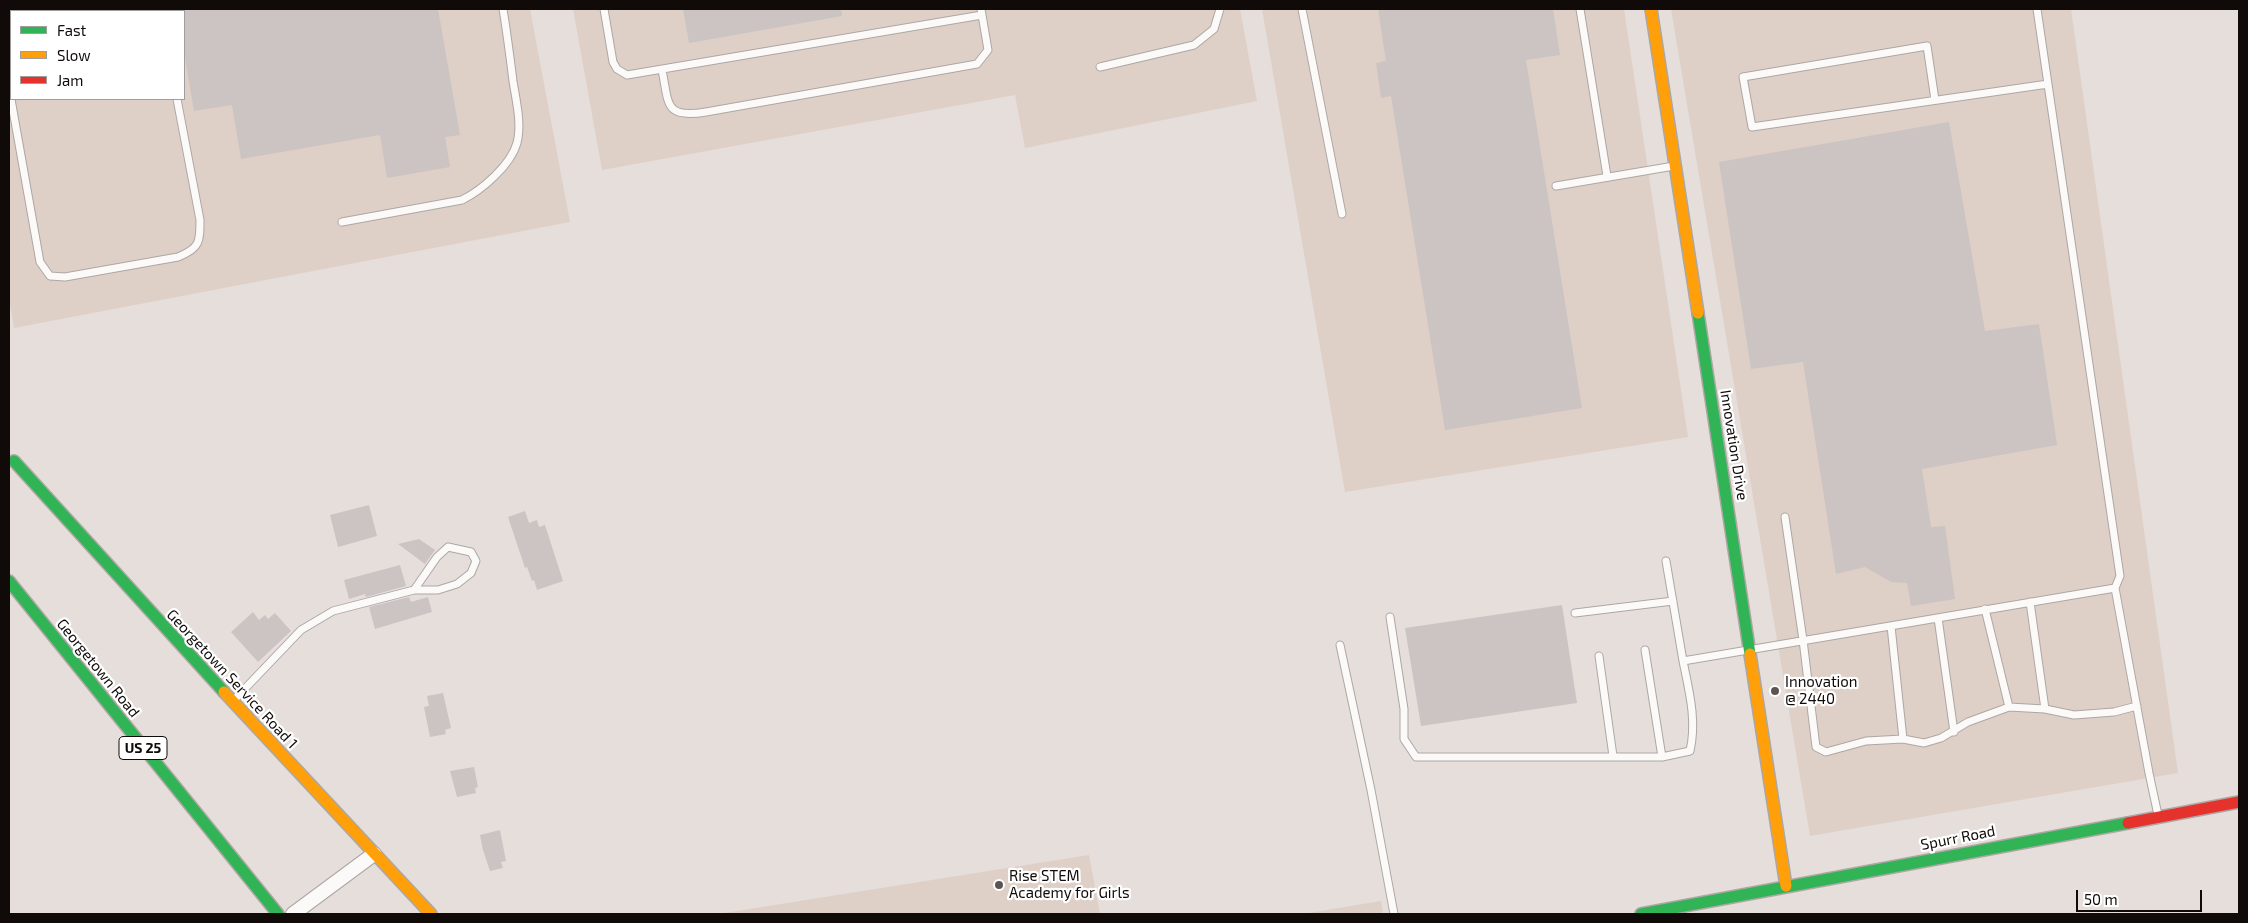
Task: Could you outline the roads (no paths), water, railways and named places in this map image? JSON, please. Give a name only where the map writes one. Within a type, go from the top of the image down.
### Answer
[{"type":"street","name":"Innovation Drive","points":[[1651,9],[1786,886]]},
{"type":"street","name":"Georgetown Service Road 1","points":[[14,462],[232,702],[431,914]]},
{"type":"street","name":"Georgetown Road","points":[[9,581],[278,914]]},
{"type":"street","name":"Spurr Road","points":[[1641,914],[2239,802]]},
{"type":"street","points":[[293,914],[374,854]]},
{"type":"street","name":"Spurr Road","points":[[1663,914],[1683,906]]},
{"type":"lane","points":[[342,222],[462,200],[476,192],[493,178],[510,156],[517,144],[519,123],[503,9]]},
{"type":"lane","points":[[604,9],[610,48],[617,69],[627,75],[982,12],[988,50],[977,64],[684,115],[675,112],[669,104],[662,70]]},
{"type":"lane","points":[[1100,67],[1194,45],[1214,29],[1220,9]]},
{"type":"lane","points":[[1302,9],[1342,214]]},
{"type":"lane","points":[[1580,9],[1607,176]]},
{"type":"lane","points":[[2037,9],[2120,576],[2115,588],[2158,816]]},
{"type":"lane","points":[[1935,100],[1927,46],[1743,77],[1752,127],[2048,84]]},
{"type":"lane","points":[[11,100],[40,262],[50,276],[65,277],[178,257],[192,251],[200,240],[200,220],[177,100]]},
{"type":"lane","points":[[1556,186],[1676,165]]},
{"type":"lane","points":[[1785,517],[1816,747],[1826,752],[1866,741],[1904,739],[1924,742],[1941,738],[1968,722],[2008,707],[2045,709],[2074,715],[2114,712],[2136,706]]},
{"type":"lane","points":[[232,702],[301,630],[333,611],[414,590],[438,590],[457,584],[471,573],[476,561],[471,552],[448,548],[437,557],[414,590]]},
{"type":"lane","points":[[1390,617],[1404,709],[1404,739],[1416,757],[1662,757],[1690,751],[1694,735],[1692,703],[1666,560]]},
{"type":"lane","points":[[1683,661],[2115,588]]},
{"type":"lane","points":[[1575,613],[1673,601]]},
{"type":"lane","points":[[2030,602],[2045,709]]},
{"type":"lane","points":[[1985,610],[2008,707]]},
{"type":"lane","points":[[1938,618],[1954,732]]},
{"type":"lane","points":[[1891,626],[1904,739]]},
{"type":"lane","points":[[1340,646],[1371,790],[1394,914]]},
{"type":"lane","points":[[1645,650],[1662,757]]},
{"type":"lane","points":[[1599,656],[1613,756]]},
{"type":"place","name":"Innovation @ 2440","points":[[1775,691]]},
{"type":"place","name":"Rise STEM Academy for Girls","points":[[999,885]]}]
